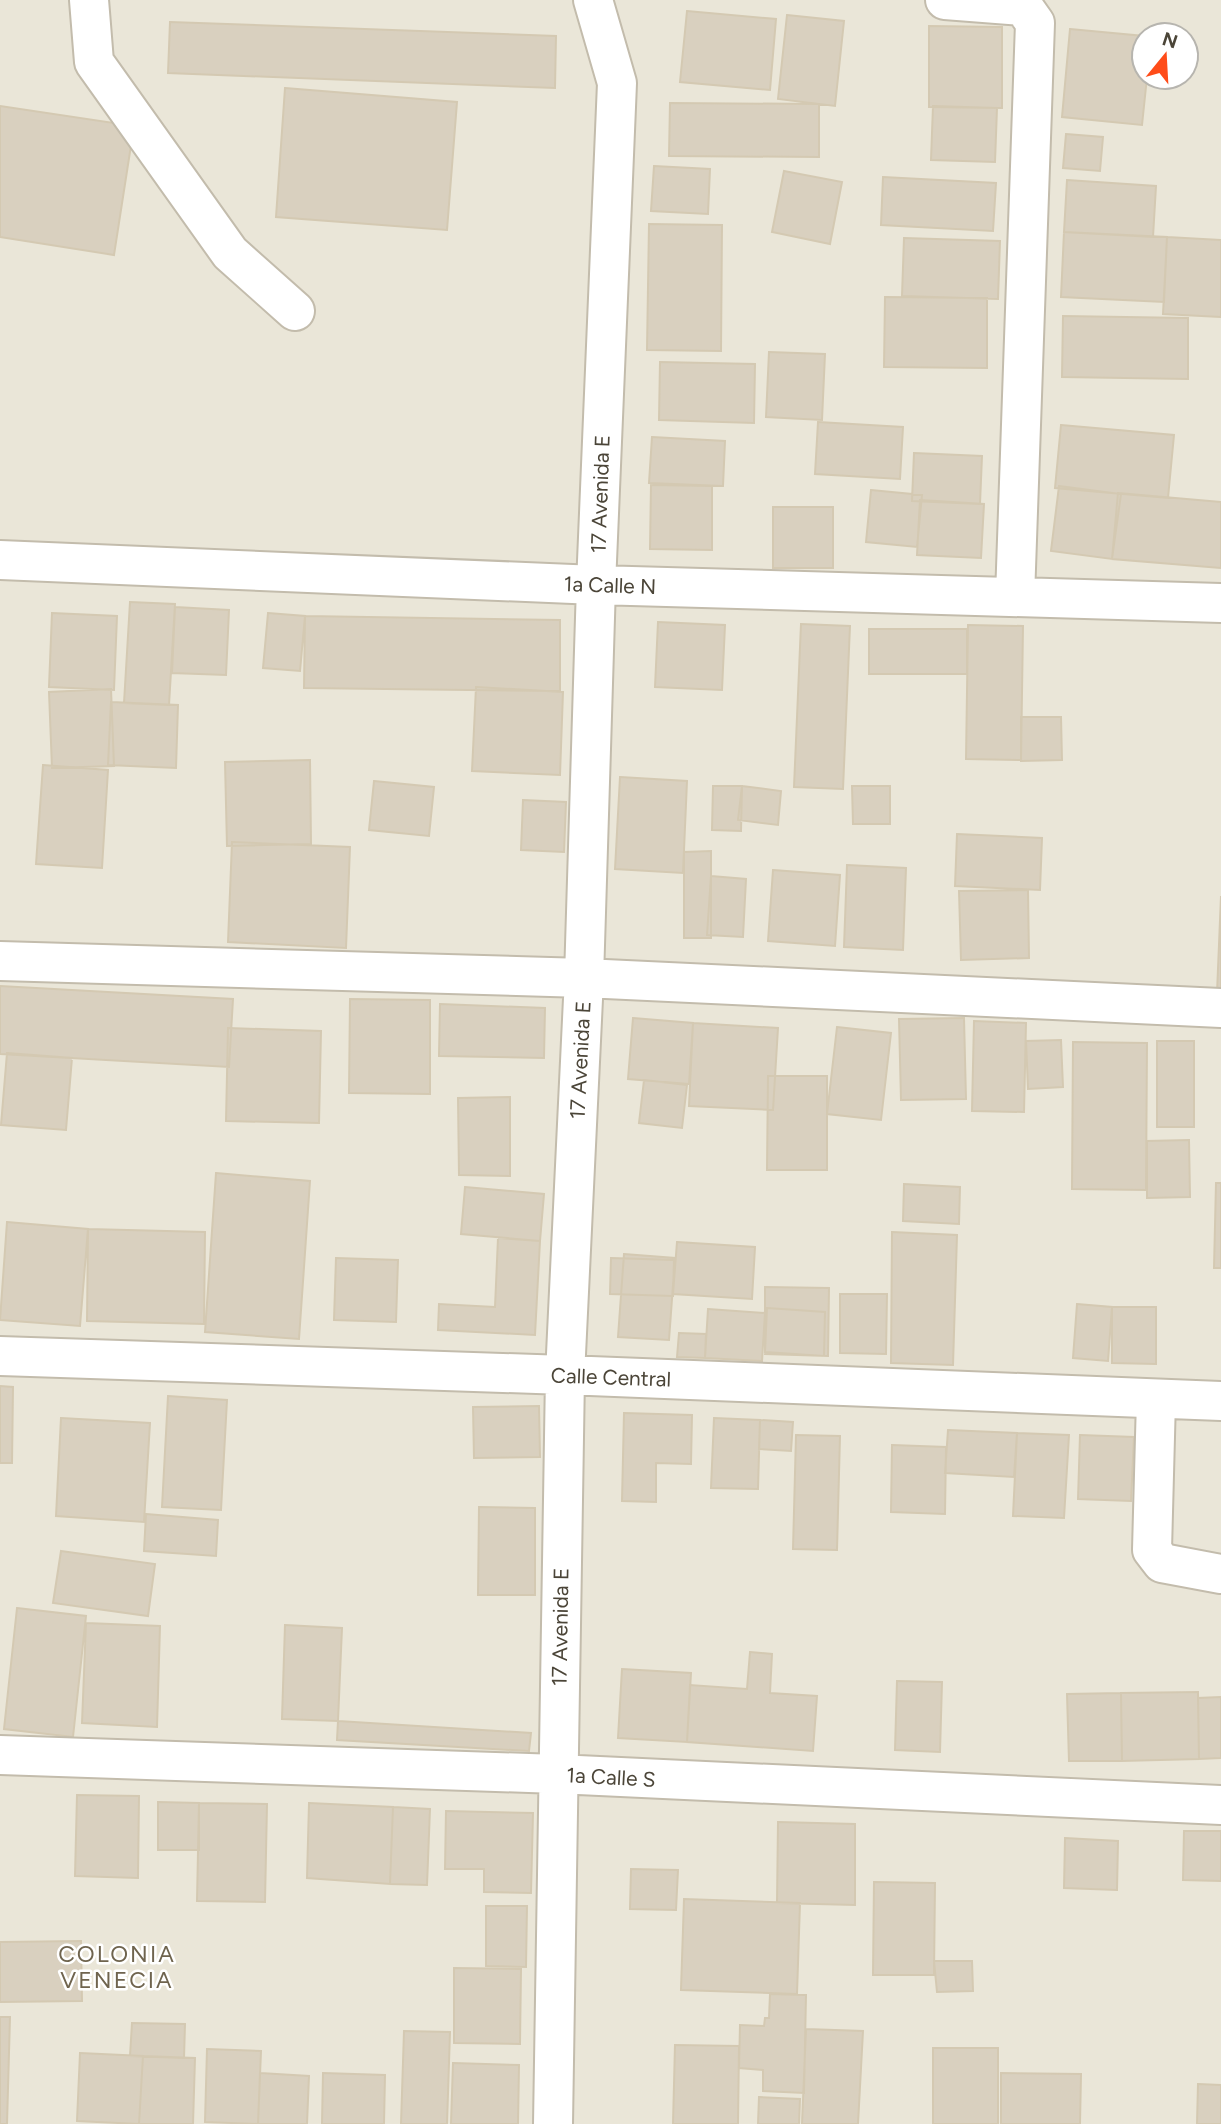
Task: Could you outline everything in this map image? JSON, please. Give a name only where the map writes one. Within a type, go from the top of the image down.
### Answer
[{"type":"street","points":[[89,0],[94,62],[230,253],[295,311]]},
{"type":"street","name":"17 Avenida E","points":[[553,2124],[565,1375],[584,978],[596,585],[617,83],[593,0]]},
{"type":"street","points":[[945,0],[1023,6],[1035,23],[1015,597]]},
{"type":"street","name":"1a Calle N","points":[[0,560],[596,585],[1221,603]]},
{"type":"street","points":[[0,961],[584,978],[1221,1009]]},
{"type":"street","name":"Calle Central","points":[[0,1356],[1221,1401]]},
{"type":"street","points":[[1156,1399],[1152,1550],[1162,1563],[1221,1574]]},
{"type":"street","name":"1a Calle S","points":[[0,1755],[557,1774],[1221,1805]]},
{"type":"shaded area","points":[[0,0],[1221,0],[1221,2124],[0,2124]]},
{"type":"building","points":[[687,11],[776,19],[770,90],[680,82]]},
{"type":"building","points":[[787,15],[844,21],[835,106],[778,99]]},
{"type":"building","points":[[170,22],[556,36],[555,88],[168,73]]},
{"type":"building","points":[[929,26],[1002,27],[1002,108],[929,107]]},
{"type":"building","points":[[1070,29],[1130,35],[1130,91],[1146,91],[1142,125],[1062,117]]},
{"type":"building","points":[[285,88],[457,102],[447,230],[276,217]]},
{"type":"building","points":[[670,103],[819,104],[819,157],[669,156]]},
{"type":"building","points":[[0,106],[134,126],[114,255],[0,237]]},
{"type":"building","points":[[933,106],[997,108],[995,162],[931,160]]},
{"type":"building","points":[[1066,134],[1103,137],[1100,171],[1063,168]]},
{"type":"building","points":[[654,166],[710,169],[708,214],[651,211]]},
{"type":"building","points":[[784,171],[842,182],[830,244],[772,232]]},
{"type":"building","points":[[883,177],[996,183],[993,231],[881,225]]},
{"type":"building","points":[[1067,180],[1156,186],[1153,237],[1064,232]]},
{"type":"building","points":[[649,224],[722,225],[721,351],[647,350]]},
{"type":"building","points":[[1064,232],[1167,237],[1164,302],[1061,297]]},
{"type":"building","points":[[1167,237],[1221,240],[1221,317],[1163,314]]},
{"type":"building","points":[[904,238],[1000,241],[998,299],[902,296]]},
{"type":"building","points":[[885,297],[987,298],[987,368],[884,367]]},
{"type":"building","points":[[1063,316],[1188,318],[1188,379],[1062,377]]},
{"type":"building","points":[[769,352],[825,354],[822,420],[766,417]]},
{"type":"building","points":[[660,362],[755,364],[754,423],[659,420]]},
{"type":"building","points":[[818,422],[903,427],[900,479],[815,474]]},
{"type":"building","points":[[1061,425],[1174,435],[1168,498],[1055,488]]},
{"type":"building","points":[[652,437],[725,441],[723,486],[649,483]]},
{"type":"building","points":[[914,453],[982,456],[980,504],[912,501]]},
{"type":"building","points":[[651,485],[712,486],[712,550],[650,549]]},
{"type":"building","points":[[1059,486],[1121,494],[1112,559],[1051,551]]},
{"type":"building","points":[[871,490],[922,495],[917,547],[866,542]]},
{"type":"building","points":[[1118,493],[1221,502],[1221,568],[1112,559]]},
{"type":"building","points":[[920,500],[984,504],[981,558],[917,555]]},
{"type":"building","points":[[773,507],[833,507],[833,568],[773,568]]},
{"type":"building","points":[[130,602],[175,604],[169,705],[124,703]]},
{"type":"building","points":[[175,607],[229,610],[226,675],[172,673]]},
{"type":"building","points":[[52,613],[117,616],[114,690],[49,687]]},
{"type":"building","points":[[268,613],[305,616],[300,671],[263,668]]},
{"type":"building","points":[[305,616],[560,620],[560,691],[304,688]]},
{"type":"building","points":[[658,622],[725,625],[722,690],[655,687]]},
{"type":"building","points":[[801,624],[850,626],[843,789],[794,787]]},
{"type":"building","points":[[968,625],[1023,626],[1021,760],[966,759]]},
{"type":"building","points":[[869,629],[967,629],[967,674],[869,674]]},
{"type":"building","points":[[476,687],[563,692],[560,775],[472,771]]},
{"type":"building","points":[[111,689],[114,766],[52,768],[49,692]]},
{"type":"building","points":[[111,702],[178,705],[176,768],[108,765]]},
{"type":"building","points":[[1021,717],[1061,717],[1062,760],[1021,761]]},
{"type":"building","points":[[310,760],[311,844],[227,846],[225,762]]},
{"type":"building","points":[[43,765],[108,770],[102,868],[36,864]]},
{"type":"building","points":[[620,777],[687,781],[683,873],[615,869]]},
{"type":"building","points":[[374,781],[434,787],[429,836],[369,830]]},
{"type":"building","points":[[713,786],[742,786],[741,831],[712,830]]},
{"type":"building","points":[[742,786],[781,791],[778,825],[738,820]]},
{"type":"building","points":[[852,786],[890,786],[890,824],[853,824]]},
{"type":"building","points":[[523,800],[566,802],[564,852],[521,850]]},
{"type":"building","points":[[957,834],[1042,838],[1040,890],[955,886]]},
{"type":"building","points":[[232,842],[350,847],[346,948],[228,942]]},
{"type":"building","points":[[711,851],[711,938],[684,938],[684,852]]},
{"type":"building","points":[[847,865],[906,868],[903,950],[844,947]]},
{"type":"building","points":[[773,870],[840,875],[835,946],[768,941]]},
{"type":"building","points":[[711,876],[746,879],[743,937],[707,935]]},
{"type":"building","points":[[1028,890],[1029,958],[961,960],[959,891]]},
{"type":"building","points":[[1221,896],[1221,993],[1217,993]]},
{"type":"building","points":[[0,986],[233,999],[229,1067],[0,1054]]},
{"type":"building","points":[[350,999],[430,1000],[430,1094],[349,1093]]},
{"type":"building","points":[[440,1004],[545,1008],[544,1058],[439,1056]]},
{"type":"building","points":[[633,1018],[693,1023],[689,1084],[628,1079]]},
{"type":"building","points":[[964,1018],[966,1099],[901,1100],[899,1019]]},
{"type":"building","points":[[974,1021],[1026,1023],[1024,1112],[972,1111]]},
{"type":"building","points":[[693,1023],[778,1028],[773,1110],[689,1106]]},
{"type":"building","points":[[837,1027],[891,1033],[881,1120],[827,1114]]},
{"type":"building","points":[[228,1028],[321,1031],[319,1123],[226,1121]]},
{"type":"building","points":[[1061,1040],[1063,1087],[1028,1089],[1026,1041]]},
{"type":"building","points":[[1157,1041],[1194,1041],[1194,1127],[1157,1127]]},
{"type":"building","points":[[1073,1042],[1147,1043],[1146,1190],[1072,1189]]},
{"type":"building","points":[[7,1053],[72,1058],[66,1130],[1,1125]]},
{"type":"building","points":[[768,1076],[827,1076],[827,1170],[767,1170]]},
{"type":"building","points":[[644,1080],[687,1085],[682,1128],[639,1123]]},
{"type":"building","points":[[510,1097],[510,1176],[459,1175],[458,1098]]},
{"type":"building","points":[[1189,1140],[1190,1197],[1147,1198],[1147,1141]]},
{"type":"building","points":[[216,1173],[310,1181],[299,1339],[205,1332]]},
{"type":"building","points":[[1216,1183],[1221,1183],[1221,1268],[1214,1268]]},
{"type":"building","points":[[904,1184],[960,1187],[959,1224],[903,1221]]},
{"type":"building","points":[[465,1187],[544,1194],[540,1241],[461,1234]]},
{"type":"building","points":[[7,1222],[88,1229],[80,1326],[0,1320]]},
{"type":"building","points":[[88,1229],[205,1232],[204,1324],[87,1321]]},
{"type":"building","points":[[892,1232],[957,1235],[953,1365],[891,1363]]},
{"type":"building","points":[[498,1238],[540,1241],[535,1335],[438,1330],[439,1304],[495,1307]]},
{"type":"building","points":[[677,1242],[755,1247],[752,1299],[673,1294]]},
{"type":"building","points":[[624,1254],[675,1258],[669,1340],[618,1337]]},
{"type":"building","points":[[336,1258],[398,1260],[396,1322],[334,1320]]},
{"type":"building","points":[[611,1258],[674,1260],[673,1296],[610,1294]]},
{"type":"building","points":[[765,1287],[829,1288],[828,1356],[765,1354]]},
{"type":"building","points":[[840,1294],[887,1294],[886,1354],[840,1353]]},
{"type":"building","points":[[1077,1304],[1112,1307],[1108,1361],[1073,1358]]},
{"type":"building","points":[[1112,1307],[1156,1307],[1156,1364],[1112,1363]]},
{"type":"building","points":[[767,1308],[825,1312],[824,1356],[765,1352]]},
{"type":"building","points":[[708,1309],[765,1313],[762,1361],[705,1358]]},
{"type":"building","points":[[679,1333],[706,1334],[705,1358],[677,1357]]},
{"type":"building","points":[[0,1386],[13,1387],[12,1463],[0,1463]]},
{"type":"building","points":[[168,1396],[227,1400],[221,1510],[162,1507]]},
{"type":"building","points":[[539,1406],[540,1457],[474,1458],[473,1407]]},
{"type":"building","points":[[624,1413],[692,1415],[691,1464],[656,1463],[656,1502],[622,1501]]},
{"type":"building","points":[[61,1418],[150,1423],[144,1522],[56,1516]]},
{"type":"building","points":[[714,1418],[760,1420],[758,1489],[711,1488]]},
{"type":"building","points":[[760,1420],[793,1422],[791,1451],[759,1449]]},
{"type":"building","points":[[948,1430],[1017,1433],[1014,1477],[945,1473]]},
{"type":"building","points":[[1017,1433],[1069,1435],[1064,1518],[1013,1516]]},
{"type":"building","points":[[796,1435],[840,1436],[837,1550],[793,1549]]},
{"type":"building","points":[[1080,1435],[1134,1437],[1131,1501],[1078,1499]]},
{"type":"building","points":[[892,1445],[946,1447],[945,1514],[891,1512]]},
{"type":"building","points":[[479,1507],[535,1508],[535,1595],[478,1595]]},
{"type":"building","points":[[146,1514],[218,1520],[216,1556],[144,1551]]},
{"type":"building","points":[[61,1551],[155,1564],[148,1616],[53,1603]]},
{"type":"building","points":[[17,1608],[86,1616],[73,1737],[4,1729]]},
{"type":"building","points":[[86,1623],[160,1626],[157,1727],[82,1723]]},
{"type":"building","points":[[285,1625],[342,1628],[338,1721],[282,1719]]},
{"type":"building","points":[[750,1652],[772,1654],[770,1693],[817,1696],[813,1751],[687,1742],[690,1685],[747,1689]]},
{"type":"building","points":[[622,1669],[691,1673],[687,1742],[618,1738]]},
{"type":"building","points":[[897,1681],[942,1682],[940,1752],[895,1750]]},
{"type":"building","points":[[1198,1692],[1199,1759],[1122,1761],[1121,1693]]},
{"type":"building","points":[[1121,1693],[1122,1761],[1069,1761],[1067,1694]]},
{"type":"building","points":[[1221,1697],[1221,1758],[1199,1759],[1198,1698]]},
{"type":"building","points":[[338,1721],[531,1733],[529,1751],[337,1740]]},
{"type":"building","points":[[77,1795],[139,1796],[138,1878],[75,1876]]},
{"type":"building","points":[[158,1802],[199,1803],[199,1850],[158,1850]]},
{"type":"building","points":[[199,1803],[267,1804],[265,1902],[197,1901]]},
{"type":"building","points":[[309,1803],[393,1807],[390,1884],[307,1878]]},
{"type":"building","points":[[393,1807],[430,1809],[427,1885],[390,1884]]},
{"type":"building","points":[[446,1811],[533,1813],[531,1893],[484,1892],[484,1869],[445,1869]]},
{"type":"building","points":[[778,1822],[855,1824],[855,1905],[777,1903]]},
{"type":"building","points":[[1184,1831],[1221,1831],[1221,1881],[1183,1880]]},
{"type":"building","points":[[1065,1838],[1118,1841],[1117,1890],[1064,1888]]},
{"type":"building","points":[[631,1869],[678,1870],[676,1910],[630,1909]]},
{"type":"building","points":[[874,1882],[935,1883],[934,1975],[873,1975]]},
{"type":"building","points":[[684,1899],[800,1903],[797,1994],[681,1990]]},
{"type":"building","points":[[486,1906],[527,1906],[526,1967],[486,1966]]},
{"type":"building","points":[[81,1941],[82,2001],[0,2002],[0,1942]]},
{"type":"building","points":[[934,1961],[972,1961],[973,1991],[937,1992]]},
{"type":"building","points":[[454,1968],[521,1969],[520,2044],[454,2043]]},
{"type":"building","points":[[770,1994],[806,1995],[804,2093],[763,2091],[763,2070],[739,2068],[740,2025],[764,2026],[765,2018],[769,2018]]},
{"type":"building","points":[[0,2017],[10,2017],[7,2124],[0,2124]]},
{"type":"building","points":[[132,2023],[185,2024],[184,2058],[130,2056]]},
{"type":"building","points":[[806,2029],[863,2031],[858,2124],[802,2124]]},
{"type":"building","points":[[404,2031],[450,2032],[447,2124],[401,2124]]},
{"type":"building","points":[[675,2045],[739,2046],[738,2124],[673,2124]]},
{"type":"building","points":[[933,2048],[998,2048],[998,2124],[933,2124]]},
{"type":"building","points":[[207,2049],[261,2051],[258,2124],[205,2122]]},
{"type":"building","points":[[80,2053],[143,2056],[139,2124],[77,2121]]},
{"type":"building","points":[[143,2056],[195,2058],[193,2124],[139,2124]]},
{"type":"building","points":[[453,2063],[519,2065],[518,2124],[451,2124]]},
{"type":"building","points":[[260,2073],[309,2076],[307,2124],[258,2124]]},
{"type":"building","points":[[323,2073],[385,2075],[384,2124],[322,2124]]},
{"type":"building","points":[[1001,2073],[1081,2074],[1080,2124],[1001,2124]]},
{"type":"building","points":[[1198,2084],[1221,2085],[1221,2124],[1197,2124]]},
{"type":"building","points":[[759,2097],[800,2099],[799,2124],[758,2124]]},
{"type":"district","name":"COLONIA VENECIA","points":[[117,1967]]}]
